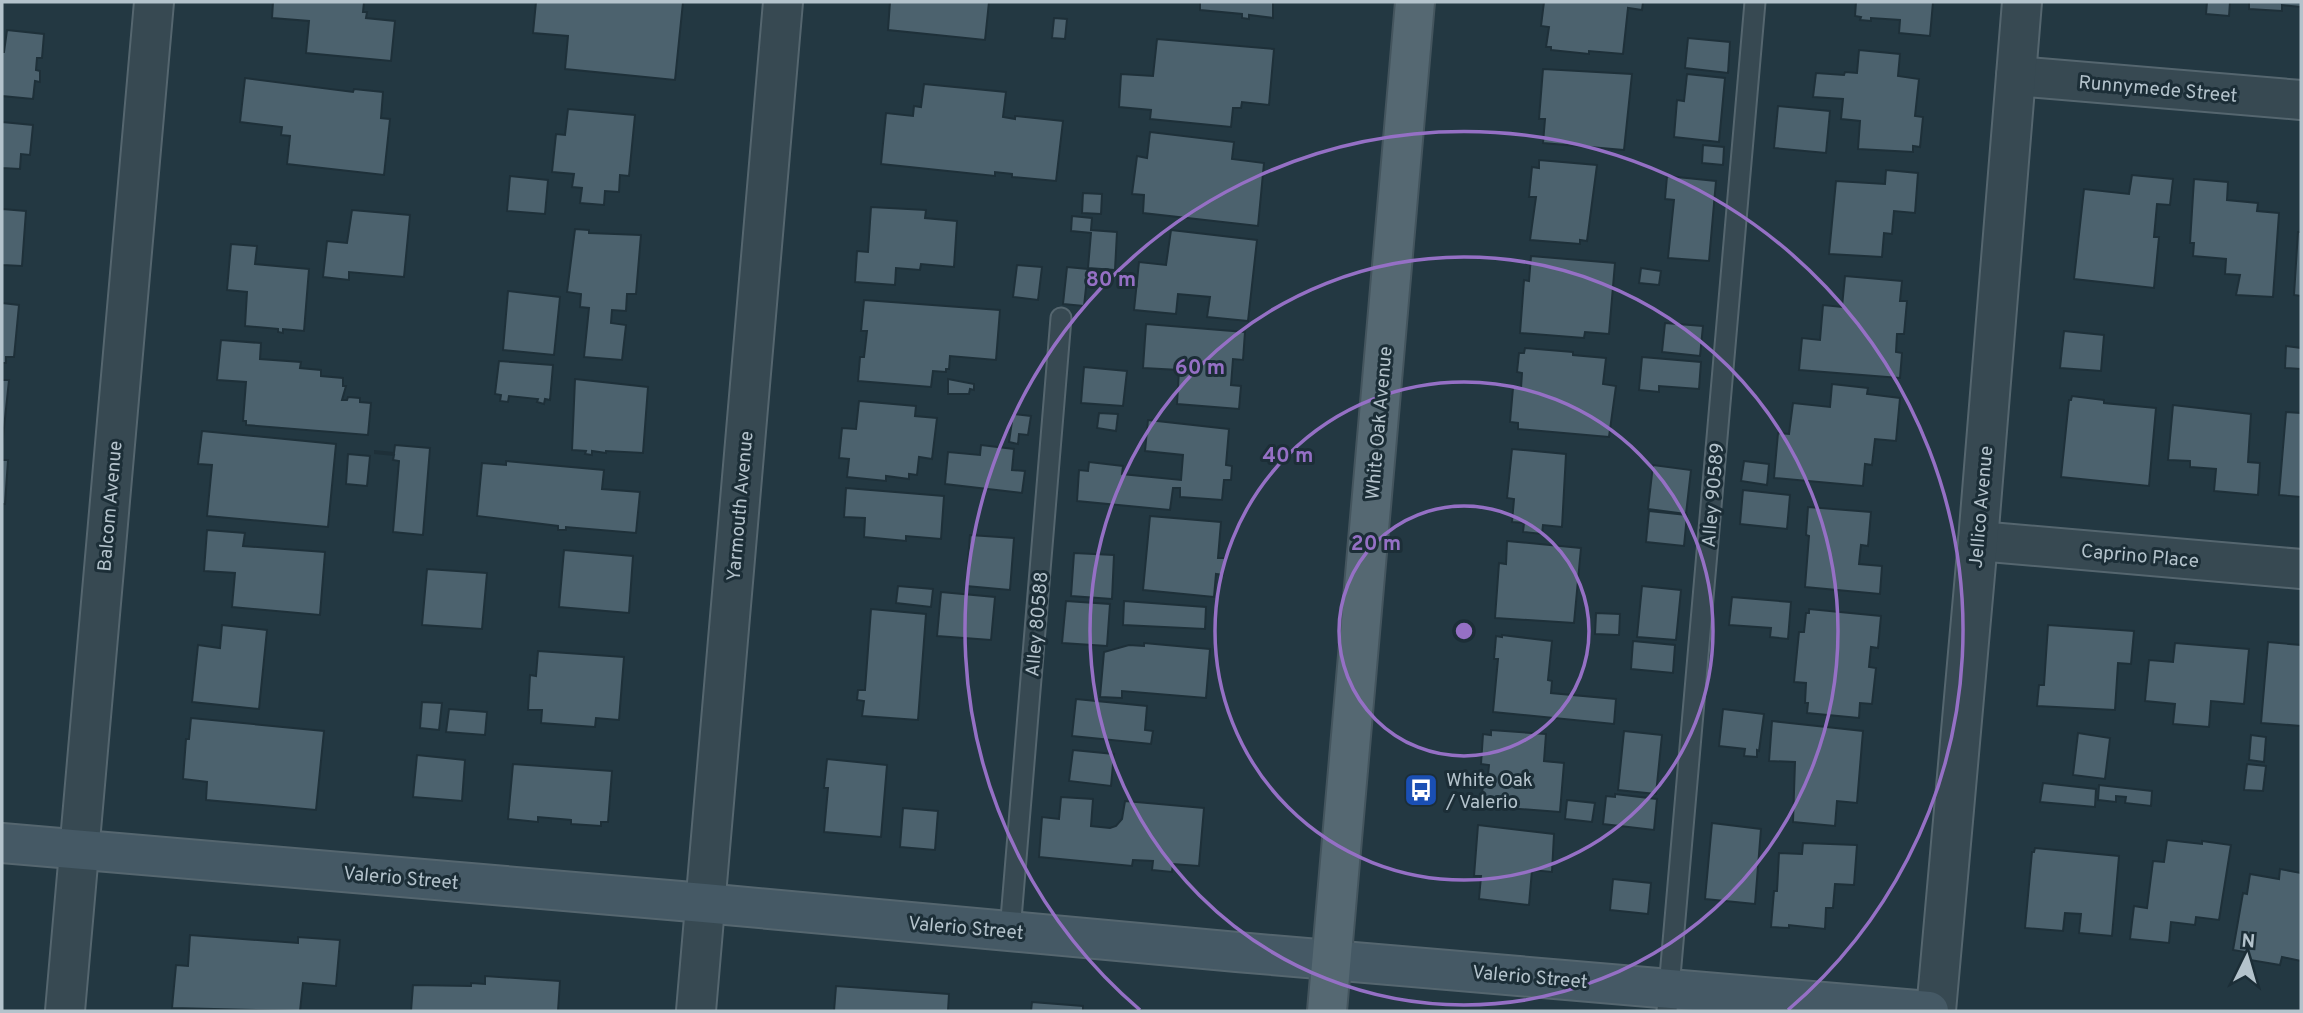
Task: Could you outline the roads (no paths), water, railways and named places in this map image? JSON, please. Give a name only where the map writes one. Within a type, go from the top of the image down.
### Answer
[{"type":"main road","name":"White Oak Avenue","points":[[1327,1011],[1415,2]]},
{"type":"street","name":"Balcom Avenue","points":[[65,1011],[154,2]]},
{"type":"street","name":"Yarmouth Avenue","points":[[696,1011],[783,2]]},
{"type":"street","name":"Jellico Avenue","points":[[1936,1011],[2022,2]]},
{"type":"street","name":"Runnymede Street","points":[[2016,76],[2301,100]]},
{"type":"street","name":"Caprino Place","points":[[1978,541],[2301,569]]},
{"type":"street","name":"Valerio Street","points":[[2,844],[704,903],[1331,960],[1668,1000],[1929,1011]]},
{"type":"lane","name":"Alley 90589","points":[[1668,1000],[1755,2]]},
{"type":"lane","name":"Alley 80588","points":[[1010,931],[1062,318]]},
{"type":"place","name":"White Oak / Valerio","points":[[1421,790]]}]
